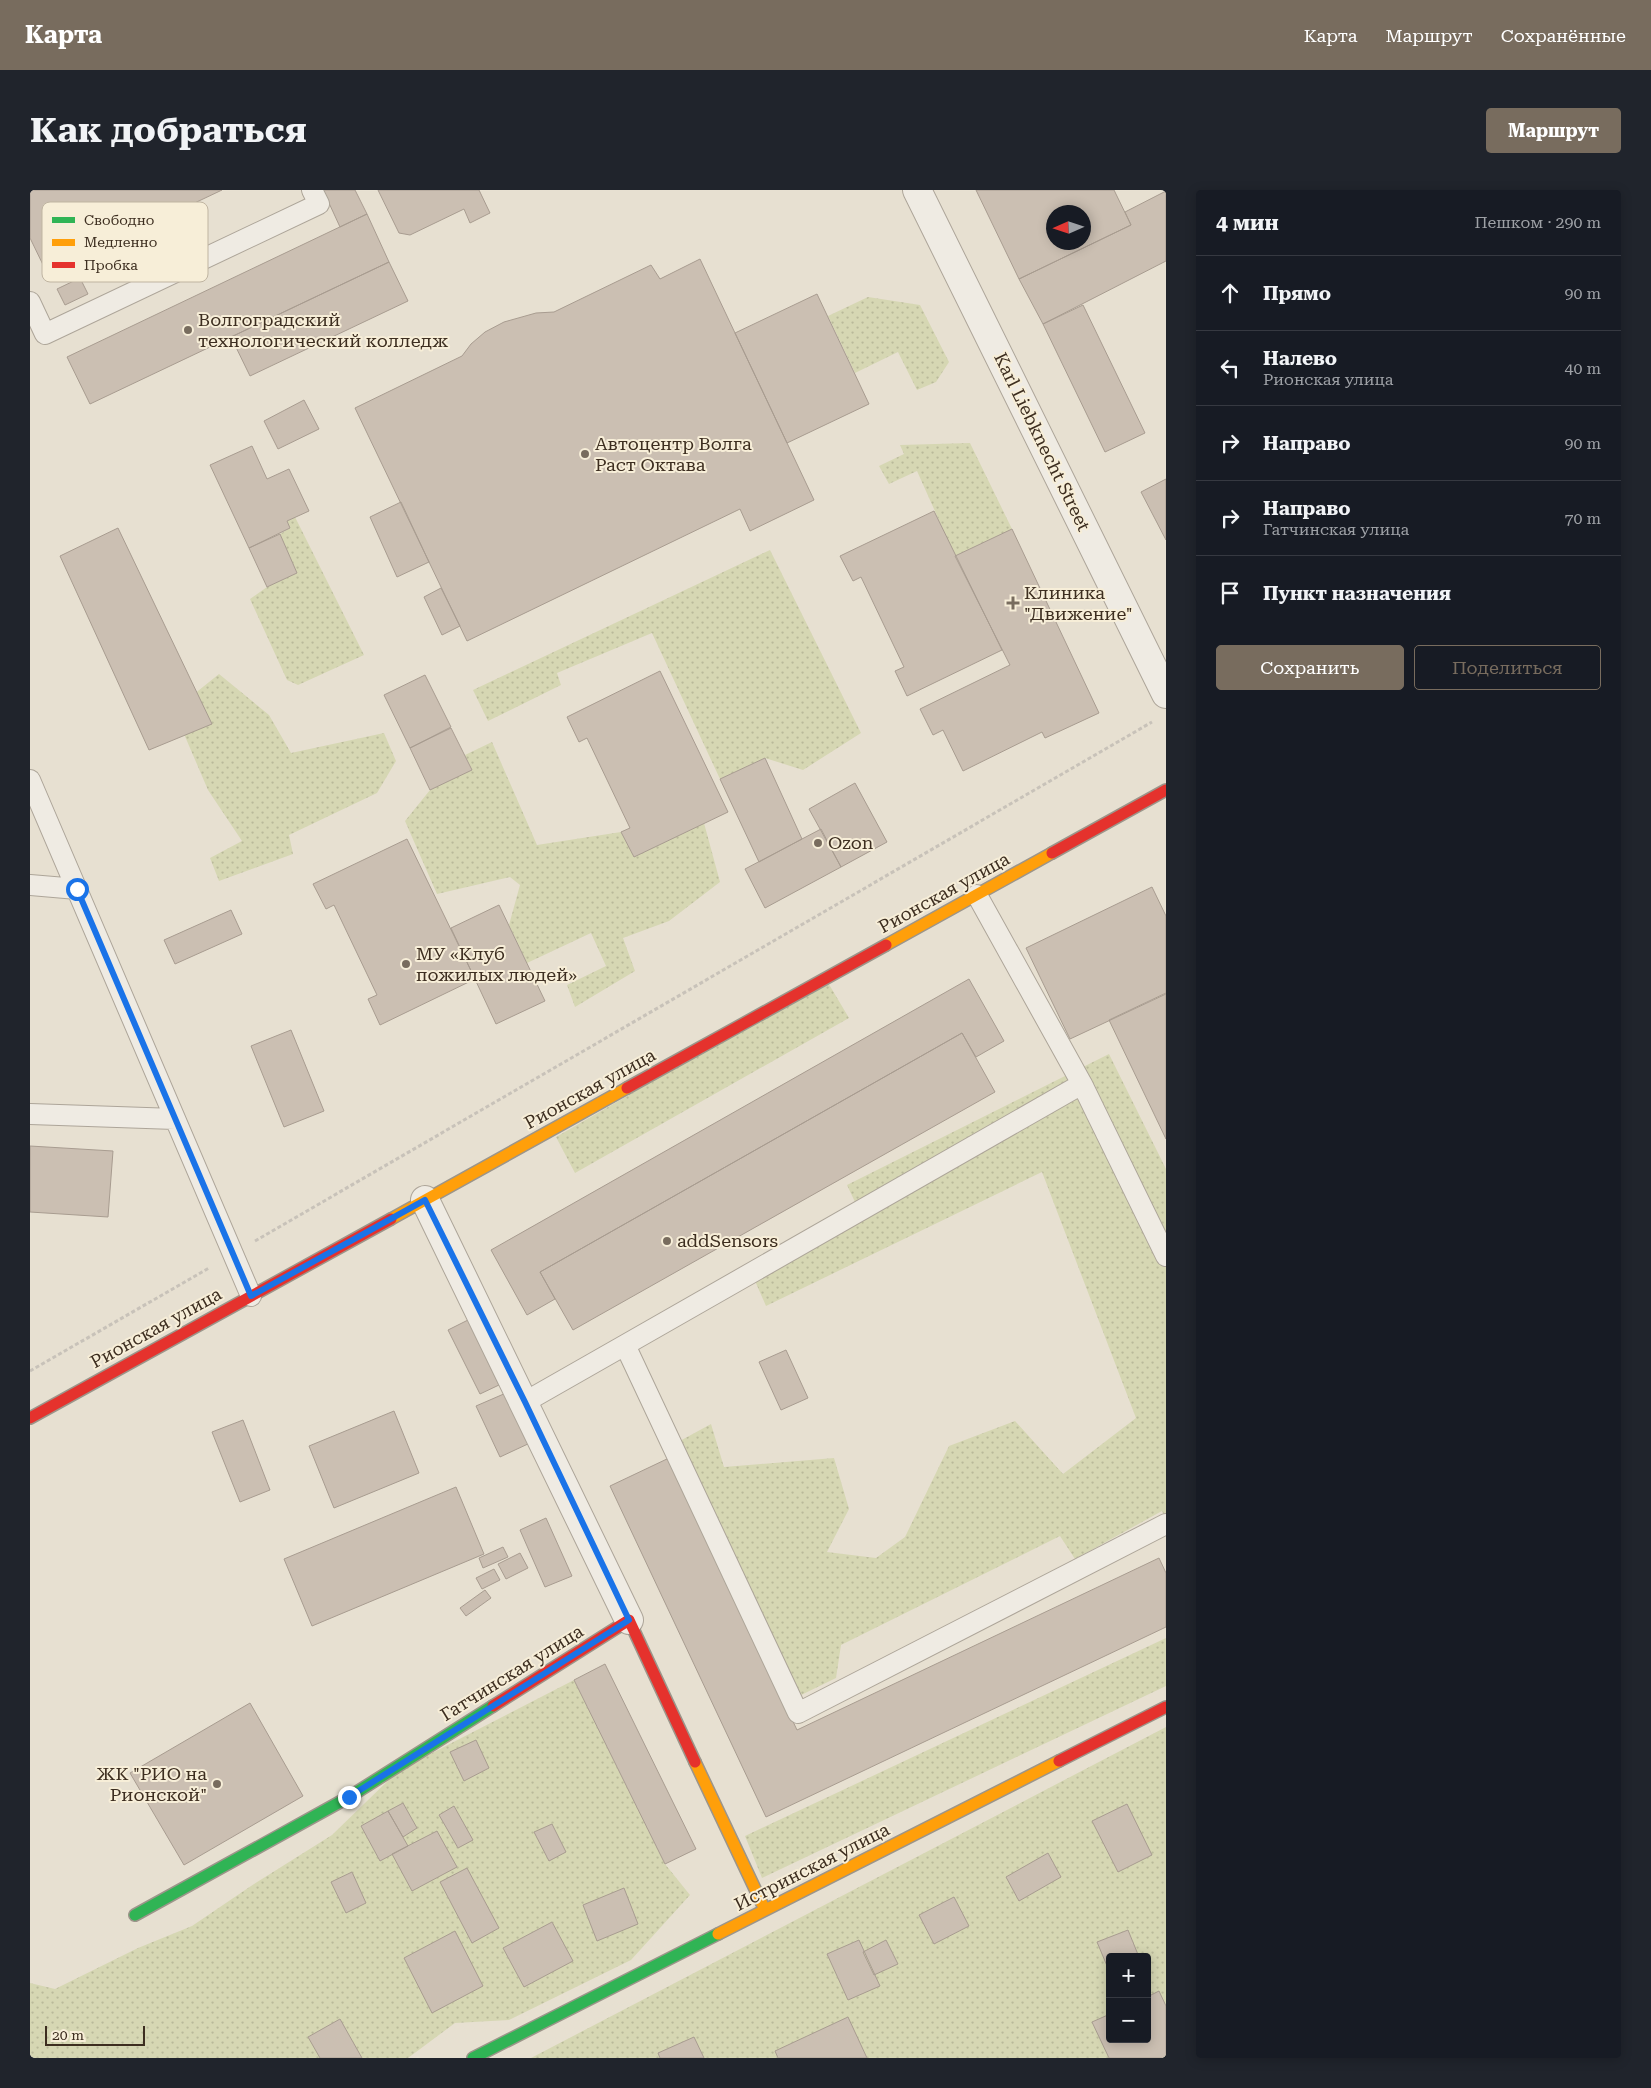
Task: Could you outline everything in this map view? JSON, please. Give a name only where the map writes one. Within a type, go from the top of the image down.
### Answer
[{"type":"street","name":"Karl Liebknecht Street","points":[[917,190],[1162,707]]},
{"type":"street","name":"Рионская улица","points":[[30,1418],[1166,790]]},
{"type":"street","points":[[425,1200],[525,1402],[765,1910]]},
{"type":"street","name":"Гатчинская улица","points":[[135,1915],[349,1797],[629,1620]]},
{"type":"street","name":"Истринская улица","points":[[473,2058],[1166,1707]]},
{"type":"lane","points":[[208,257],[319,204],[312,190]]},
{"type":"lane","points":[[30,302],[45,334],[155,282]]},
{"type":"lane","points":[[30,780],[251,1296]]},
{"type":"lane","points":[[30,885],[77,889]]},
{"type":"lane","points":[[976,895],[1082,1084],[1166,1256]]},
{"type":"lane","points":[[525,1402],[1082,1084]]},
{"type":"lane","points":[[30,1114],[175,1119]]},
{"type":"lane","points":[[625,1345],[798,1713],[1166,1524]]},
{"type":"path","points":[[30,1371],[233,1254],[1162,707]]},
{"type":"green space","points":[[868,297],[920,305],[949,362],[936,382],[917,390],[898,352],[855,373],[828,316]]},
{"type":"green space","points":[[970,443],[1012,529],[955,556],[917,471],[889,484],[879,466],[904,454],[900,445]]},
{"type":"green space","points":[[295,517],[364,655],[298,685],[287,680],[250,599],[267,587],[297,573],[280,534],[290,528],[287,521]]},
{"type":"green space","points":[[770,550],[861,733],[803,770],[765,758],[720,779],[652,633],[557,673],[561,685],[488,721],[473,690]]},
{"type":"green space","points":[[219,674],[269,715],[291,753],[384,733],[396,761],[377,793],[289,835],[293,854],[219,881],[210,858],[242,841],[208,790],[184,734],[183,703]]},
{"type":"green space","points":[[492,742],[537,845],[621,832],[634,857],[704,823],[720,882],[669,921],[623,938],[635,971],[575,1007],[567,985],[606,966],[591,933],[527,963],[509,925],[520,885],[510,877],[437,894],[405,821],[430,790],[472,770],[465,755]]},
{"type":"green space","points":[[827,981],[849,1018],[575,1173],[556,1137]]},
{"type":"green space","points":[[1109,1054],[1166,1169],[1166,1519],[1162,1511],[1075,1559],[1060,1536],[841,1645],[836,1678],[795,1698],[678,1442],[711,1424],[724,1467],[834,1458],[849,1509],[827,1552],[876,1558],[905,1537],[949,1446],[1015,1421],[1063,1474],[1136,1418],[1042,1172],[766,1306],[752,1274],[862,1217],[847,1185]]},
{"type":"green space","points":[[1166,1638],[1166,1686],[762,1878],[745,1836]]},
{"type":"green space","points":[[574,1680],[665,1864],[690,1895],[631,1960],[509,2020],[455,2023],[408,2058],[30,2058],[30,1983],[55,1989],[138,1948],[192,1926],[332,1835],[399,1770]]},
{"type":"green space","points":[[1166,1727],[1166,2058],[531,2058]]},
{"type":"building","points":[[30,190],[222,190],[197,202],[42,202],[42,263],[30,238]]},
{"type":"building","points":[[323,190],[355,190],[367,214],[340,227]]},
{"type":"building","points":[[378,190],[479,190],[490,213],[470,223],[464,209],[410,235],[399,233]]},
{"type":"building","points":[[976,190],[1114,190],[1131,225],[1091,244],[1091,205],[1046,205],[1046,250],[1079,250],[1019,279]]},
{"type":"building","points":[[1166,191],[1166,261],[1043,324],[1019,279],[1079,250],[1091,250],[1091,244],[1131,225],[1125,212]]},
{"type":"building","points":[[367,214],[389,262],[90,404],[67,357]]},
{"type":"building","name":"Автоцентр Волга Раст Октава","points":[[700,259],[814,500],[750,531],[740,509],[467,641],[355,408],[462,356],[471,344],[485,332],[504,322],[536,313],[554,312],[651,265],[660,279]]},
{"type":"building","points":[[389,262],[408,301],[250,376],[231,337]]},
{"type":"building","points":[[72,282],[82,282],[88,294],[65,305],[57,289]]},
{"type":"building","points":[[817,294],[869,404],[787,443],[735,333]]},
{"type":"building","points":[[1083,305],[1145,433],[1105,452],[1043,324]]},
{"type":"building","points":[[304,400],[319,429],[278,449],[264,421]]},
{"type":"building","points":[[252,446],[267,479],[289,469],[309,511],[287,521],[290,528],[249,548],[210,465]]},
{"type":"building","points":[[1166,479],[1166,540],[1141,492]]},
{"type":"building","points":[[401,502],[429,562],[397,577],[370,517]]},
{"type":"building","points":[[934,511],[1002,650],[907,696],[895,671],[904,667],[861,577],[853,581],[840,556]]},
{"type":"building","points":[[118,528],[212,724],[149,750],[60,556]]},
{"type":"building","name":"Клиника \"Движение\"","points":[[1012,529],[1099,713],[1045,738],[1042,732],[963,771],[943,730],[933,735],[920,709],[1010,665],[955,556]]},
{"type":"building","points":[[280,534],[297,573],[267,587],[249,548]]},
{"type":"building","points":[[441,588],[460,626],[442,635],[424,597]]},
{"type":"building","points":[[660,671],[728,812],[634,857],[621,832],[630,828],[587,738],[579,742],[567,717]]},
{"type":"building","points":[[425,675],[451,727],[410,748],[384,695]]},
{"type":"building","points":[[451,728],[472,770],[430,790],[410,748]]},
{"type":"building","points":[[765,758],[802,839],[759,862],[720,779]]},
{"type":"building","points":[[855,783],[887,842],[841,867],[809,809]]},
{"type":"building","points":[[821,829],[841,867],[765,908],[745,869]]},
{"type":"building","name":"МУ «Клуб пожилых людей»","points":[[407,839],[475,979],[380,1025],[368,999],[377,995],[334,905],[326,909],[313,884]]},
{"type":"building","points":[[1152,887],[1166,916],[1166,994],[1070,1039],[1026,948]]},
{"type":"building","points":[[499,905],[545,1001],[496,1024],[451,928]]},
{"type":"building","points":[[231,910],[242,934],[175,964],[164,940]]},
{"type":"building","points":[[969,979],[1004,1041],[976,1057],[962,1033],[540,1272],[555,1299],[527,1315],[491,1250]]},
{"type":"building","points":[[1166,993],[1166,1139],[1109,1020]]},
{"type":"building","points":[[291,1030],[324,1111],[284,1127],[251,1046]]},
{"type":"building","points":[[962,1033],[995,1092],[573,1330],[540,1272]]},
{"type":"building","points":[[30,1146],[113,1151],[108,1217],[30,1212]]},
{"type":"building","points":[[468,1320],[499,1385],[480,1394],[448,1330]]},
{"type":"building","points":[[786,1350],[808,1398],[781,1410],[759,1362]]},
{"type":"building","points":[[506,1393],[530,1443],[500,1457],[476,1406]]},
{"type":"building","points":[[394,1411],[419,1473],[334,1508],[309,1446]]},
{"type":"building","points":[[243,1420],[270,1490],[240,1502],[212,1432]]},
{"type":"building","points":[[669,1458],[797,1730],[1159,1558],[1166,1573],[1166,1627],[766,1817],[610,1486]]},
{"type":"building","points":[[456,1487],[484,1554],[312,1626],[284,1559]]},
{"type":"building","points":[[546,1518],[572,1576],[545,1587],[520,1530]]},
{"type":"building","points":[[503,1547],[508,1557],[483,1568],[479,1558]]},
{"type":"building","points":[[520,1553],[528,1568],[506,1579],[498,1564]]},
{"type":"building","points":[[494,1569],[500,1580],[482,1589],[476,1578]]},
{"type":"building","points":[[485,1590],[491,1598],[466,1616],[460,1608]]},
{"type":"building","points":[[605,1664],[696,1849],[665,1864],[574,1680]]},
{"type":"building","name":"ЖК \"РИО на Рионской\"","points":[[250,1703],[303,1796],[184,1865],[130,1773]]},
{"type":"building","points":[[476,1740],[489,1768],[464,1781],[450,1752]]},
{"type":"building","points":[[403,1803],[417,1828],[403,1837],[388,1811]]},
{"type":"building","points":[[1127,1804],[1152,1855],[1118,1872],[1092,1821]]},
{"type":"building","points":[[454,1806],[473,1840],[458,1848],[439,1815]]},
{"type":"building","points":[[388,1811],[408,1846],[380,1861],[361,1826]]},
{"type":"building","points":[[552,1824],[566,1852],[549,1861],[534,1832]]},
{"type":"building","points":[[437,1831],[457,1867],[412,1891],[392,1854]]},
{"type":"building","points":[[1048,1853],[1061,1877],[1019,1901],[1006,1877]]},
{"type":"building","points":[[467,1868],[499,1928],[472,1943],[440,1882]]},
{"type":"building","points":[[352,1872],[366,1903],[346,1913],[331,1882]]},
{"type":"building","points":[[624,1888],[638,1924],[597,1941],[583,1905]]},
{"type":"building","points":[[954,1897],[969,1926],[934,1944],[919,1915]]},
{"type":"building","points":[[552,1922],[573,1961],[524,1987],[503,1948]]},
{"type":"building","points":[[1128,1930],[1137,1953],[1106,1953],[1106,1963],[1097,1942]]},
{"type":"building","points":[[455,1931],[483,1986],[432,2013],[404,1958]]},
{"type":"building","points":[[859,1940],[880,1986],[848,2000],[827,1954]]},
{"type":"building","points":[[886,1940],[898,1964],[874,1975],[863,1952]]},
{"type":"building","points":[[1159,1991],[1166,2006],[1166,2058],[1109,2058],[1092,2022],[1106,2016],[1106,2043],[1151,2043],[1151,1995]]},
{"type":"building","points":[[848,2017],[867,2058],[778,2058],[775,2051]]},
{"type":"building","points":[[340,2019],[362,2058],[320,2058],[308,2037]]},
{"type":"building","points":[[694,2037],[704,2058],[660,2058],[658,2053]]},
{"type":"traffic: fast","points":[[135,1915],[349,1797],[493,1706]]},
{"type":"traffic: fast","points":[[473,2058],[718,1934]]},
{"type":"traffic: slow","points":[[886,945],[1052,853]]},
{"type":"traffic: slow","points":[[391,1219],[627,1088]]},
{"type":"traffic: slow","points":[[718,1934],[1059,1761]]},
{"type":"traffic: slow","points":[[695,1762],[765,1910]]},
{"type":"traffic: jam","points":[[1052,853],[1166,790]]},
{"type":"traffic: jam","points":[[627,1088],[886,945]]},
{"type":"traffic: jam","points":[[30,1418],[391,1219]]},
{"type":"traffic: jam","points":[[493,1706],[629,1620],[695,1762]]},
{"type":"traffic: jam","points":[[1059,1761],[1166,1707]]},
{"type":"place","name":"Волгоградский технологический колледж","points":[[188,330]]},
{"type":"place","name":"Автоцентр Волга Раст Октава","points":[[585,454]]},
{"type":"place","name":"Клиника \"Движение\"","points":[[1013,603]]},
{"type":"place","name":"Ozon","points":[[818,843]]},
{"type":"place","name":"МУ «Клуб пожилых людей»","points":[[406,964]]},
{"type":"place","name":"addSensors","points":[[667,1241]]},
{"type":"place","name":"ЖК \"РИО на Рионской\"","points":[[217,1784]]},
{"type":"route","points":[[77,889],[251,1296],[425,1200],[525,1402],[629,1620],[349,1797]]}]
